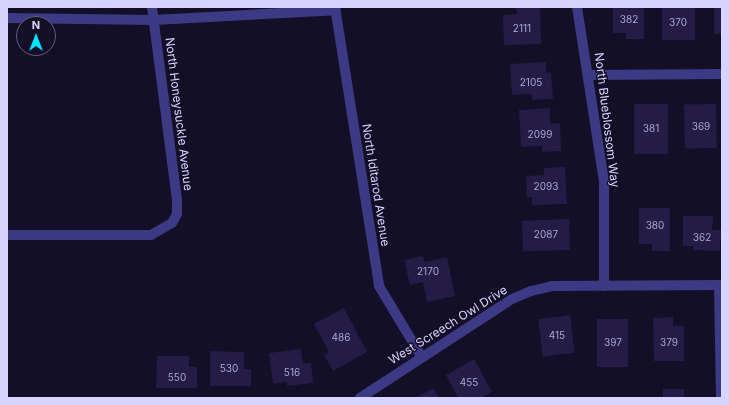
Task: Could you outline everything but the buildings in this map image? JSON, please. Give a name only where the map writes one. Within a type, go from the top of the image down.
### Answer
[{"type":"street","name":"North Honeysuckle Avenue","points":[[7,235],[150,235],[172,224],[177,214],[178,200],[152,7]]},
{"type":"street","name":"North Blueblossom Way","points":[[578,7],[604,181],[604,286]]},
{"type":"street","points":[[7,18],[154,20],[336,9]]},
{"type":"street","name":"North Iditarod Avenue","points":[[336,9],[379,286],[421,356]]},
{"type":"street","points":[[589,75],[722,74]]},
{"type":"street","points":[[721,285],[721,398]]},
{"type":"street","name":"West Screech Owl Drive","points":[[360,398],[421,356],[512,299],[531,291],[552,286],[721,285]]}]
